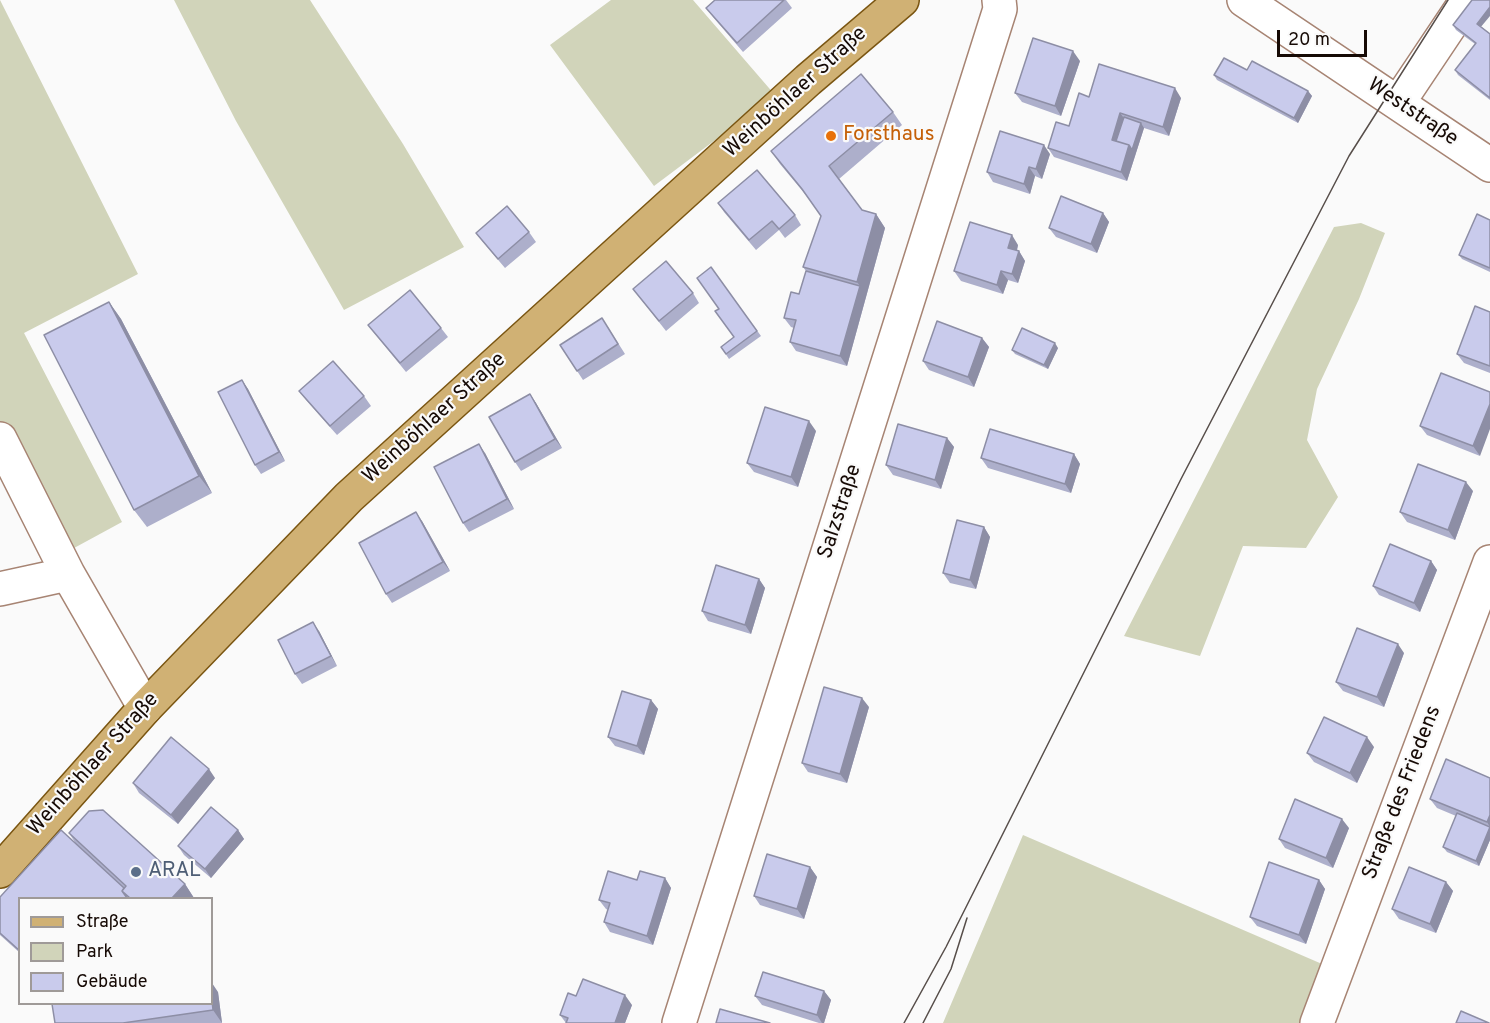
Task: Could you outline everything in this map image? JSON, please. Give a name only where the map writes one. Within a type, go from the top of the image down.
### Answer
[{"type":"main road","name":"Weinböhlaer Straße","points":[[0,871],[145,708],[349,497],[808,80],[902,0]]},
{"type":"street","name":"Salzstraße","points":[[679,1023],[926,246],[1000,9],[999,0]]},
{"type":"street","name":"Weststraße","points":[[1244,0],[1490,165]]},
{"type":"street","points":[[1398,103],[1467,0]]},
{"type":"street","points":[[0,440],[68,574],[145,708]]},
{"type":"street","name":"Straße des Friedens","points":[[1317,1023],[1490,562]]},
{"type":"street","points":[[0,589],[68,574]]},
{"type":"green space","points":[[0,0],[138,274],[24,333],[122,522],[52,560],[0,463]]},
{"type":"green space","points":[[174,0],[310,0],[403,144],[464,247],[344,310],[236,121]]},
{"type":"green space","points":[[611,0],[693,0],[775,95],[654,186],[550,45]]},
{"type":"green space","points":[[1361,223],[1385,233],[1359,299],[1317,389],[1307,440],[1338,497],[1306,548],[1243,546],[1200,656],[1124,636],[1334,227]]},
{"type":"green space","points":[[1023,835],[1336,970],[1314,1023],[943,1023]]},
{"type":"building","points":[[715,0],[784,0],[737,43],[706,8]]},
{"type":"building","points":[[1472,0],[1490,0],[1490,7],[1477,24],[1490,34],[1490,98],[1455,70],[1476,43],[1453,25]]},
{"type":"building","points":[[1033,38],[1073,51],[1055,106],[1015,93]]},
{"type":"building","points":[[1224,58],[1247,70],[1252,61],[1308,91],[1294,118],[1214,75]]},
{"type":"building","points":[[1099,64],[1175,88],[1163,127],[1120,113],[1112,140],[1129,145],[1121,172],[1048,148],[1056,122],[1069,126],[1079,93],[1089,97]]},
{"type":"building","points":[[861,74],[893,112],[829,166],[862,210],[876,214],[857,282],[803,267],[821,216],[771,151]]},
{"type":"building","points":[[1124,117],[1141,123],[1132,150],[1129,145],[1116,141]]},
{"type":"building","points":[[1000,131],[1044,145],[1036,169],[1029,167],[1024,184],[987,172]]},
{"type":"building","points":[[757,170],[795,215],[779,229],[772,221],[749,240],[718,203]]},
{"type":"building","points":[[1061,196],[1103,213],[1091,244],[1049,228]]},
{"type":"building","points":[[507,206],[529,232],[498,259],[476,233]]},
{"type":"building","points":[[1477,214],[1490,220],[1490,268],[1459,255]]},
{"type":"building","points":[[970,222],[1012,235],[1008,248],[1019,251],[1012,274],[1001,271],[997,285],[954,271]]},
{"type":"building","points":[[666,261],[693,293],[659,321],[633,289]]},
{"type":"building","points":[[711,267],[757,331],[726,354],[721,347],[734,337],[715,311],[719,309],[697,278]]},
{"type":"building","points":[[806,271],[860,286],[840,356],[790,342],[796,320],[784,318],[791,292],[799,294]]},
{"type":"building","points":[[410,290],[441,328],[400,363],[368,325]]},
{"type":"building","points":[[109,302],[199,476],[134,510],[44,335]]},
{"type":"building","points":[[1475,306],[1490,312],[1490,366],[1457,354]]},
{"type":"building","points":[[602,318],[618,344],[577,371],[560,345]]},
{"type":"building","points":[[937,321],[982,338],[968,377],[923,361]]},
{"type":"building","points":[[1022,328],[1055,343],[1044,365],[1012,350]]},
{"type":"building","points":[[333,361],[364,396],[330,426],[299,391]]},
{"type":"building","points":[[1441,373],[1490,392],[1490,404],[1473,446],[1420,426]]},
{"type":"building","points":[[242,380],[279,452],[255,465],[218,392]]},
{"type":"building","points":[[530,394],[555,439],[515,462],[489,417]]},
{"type":"building","points":[[765,407],[809,421],[791,477],[747,463]]},
{"type":"building","points":[[898,424],[947,438],[935,480],[886,465]]},
{"type":"building","points":[[990,429],[1074,454],[1065,484],[981,458]]},
{"type":"building","points":[[479,444],[507,499],[463,523],[434,467]]},
{"type":"building","points":[[1418,464],[1466,482],[1448,530],[1400,512]]},
{"type":"building","points":[[416,512],[443,562],[386,594],[359,543]]},
{"type":"building","points":[[957,520],[984,527],[970,580],[943,573]]},
{"type":"building","points":[[1390,544],[1431,561],[1414,603],[1373,586]]},
{"type":"building","points":[[716,565],[759,579],[745,625],[702,611]]},
{"type":"building","points":[[313,622],[331,656],[295,674],[278,640]]},
{"type":"building","points":[[1357,628],[1398,644],[1377,697],[1336,682]]},
{"type":"building","points":[[824,687],[862,698],[840,774],[802,763]]},
{"type":"building","points":[[622,691],[651,700],[637,746],[608,737]]},
{"type":"building","points":[[1324,717],[1367,737],[1350,773],[1307,753]]},
{"type":"building","points":[[171,737],[209,769],[171,815],[133,783]]},
{"type":"building","points":[[1446,759],[1490,778],[1490,815],[1487,822],[1430,799]]},
{"type":"building","points":[[1295,799],[1342,819],[1326,858],[1279,839]]},
{"type":"building","points":[[211,807],[238,830],[205,869],[178,846]]},
{"type":"building","name":"ARAL","points":[[103,810],[185,884],[173,897],[129,897],[122,891],[126,886],[69,833],[89,811]]},
{"type":"building","points":[[1457,813],[1490,827],[1476,861],[1443,847]]},
{"type":"building","points":[[61,830],[124,888],[122,891],[126,897],[18,897],[18,949],[0,933],[0,897]]},
{"type":"building","points":[[767,854],[810,867],[797,909],[754,896]]},
{"type":"building","points":[[1269,862],[1319,880],[1299,935],[1250,917]]},
{"type":"building","points":[[1409,867],[1446,882],[1430,924],[1392,909]]},
{"type":"building","points":[[608,871],[637,880],[640,871],[665,878],[647,936],[604,922],[610,903],[599,900]]},
{"type":"building","points":[[763,972],[824,991],[817,1015],[755,996]]},
{"type":"building","points":[[583,979],[625,995],[615,1023],[566,1023],[568,1018],[560,1015],[568,993],[576,996]]},
{"type":"building","points":[[52,1005],[212,1005],[213,1010],[123,1023],[55,1023]]},
{"type":"building","points":[[720,1009],[770,1023],[716,1023]]},
{"type":"building","points":[[1461,1011],[1489,1023],[1456,1023]]},
{"type":"tram line","points":[[904,1023],[946,947],[1181,479],[1349,156],[1448,0]]},
{"type":"tram line","points":[[923,1023],[951,969],[967,918]]},
{"type":"place","name":"Forsthaus","points":[[831,136]]},
{"type":"place","name":"ARAL","points":[[136,872]]}]
